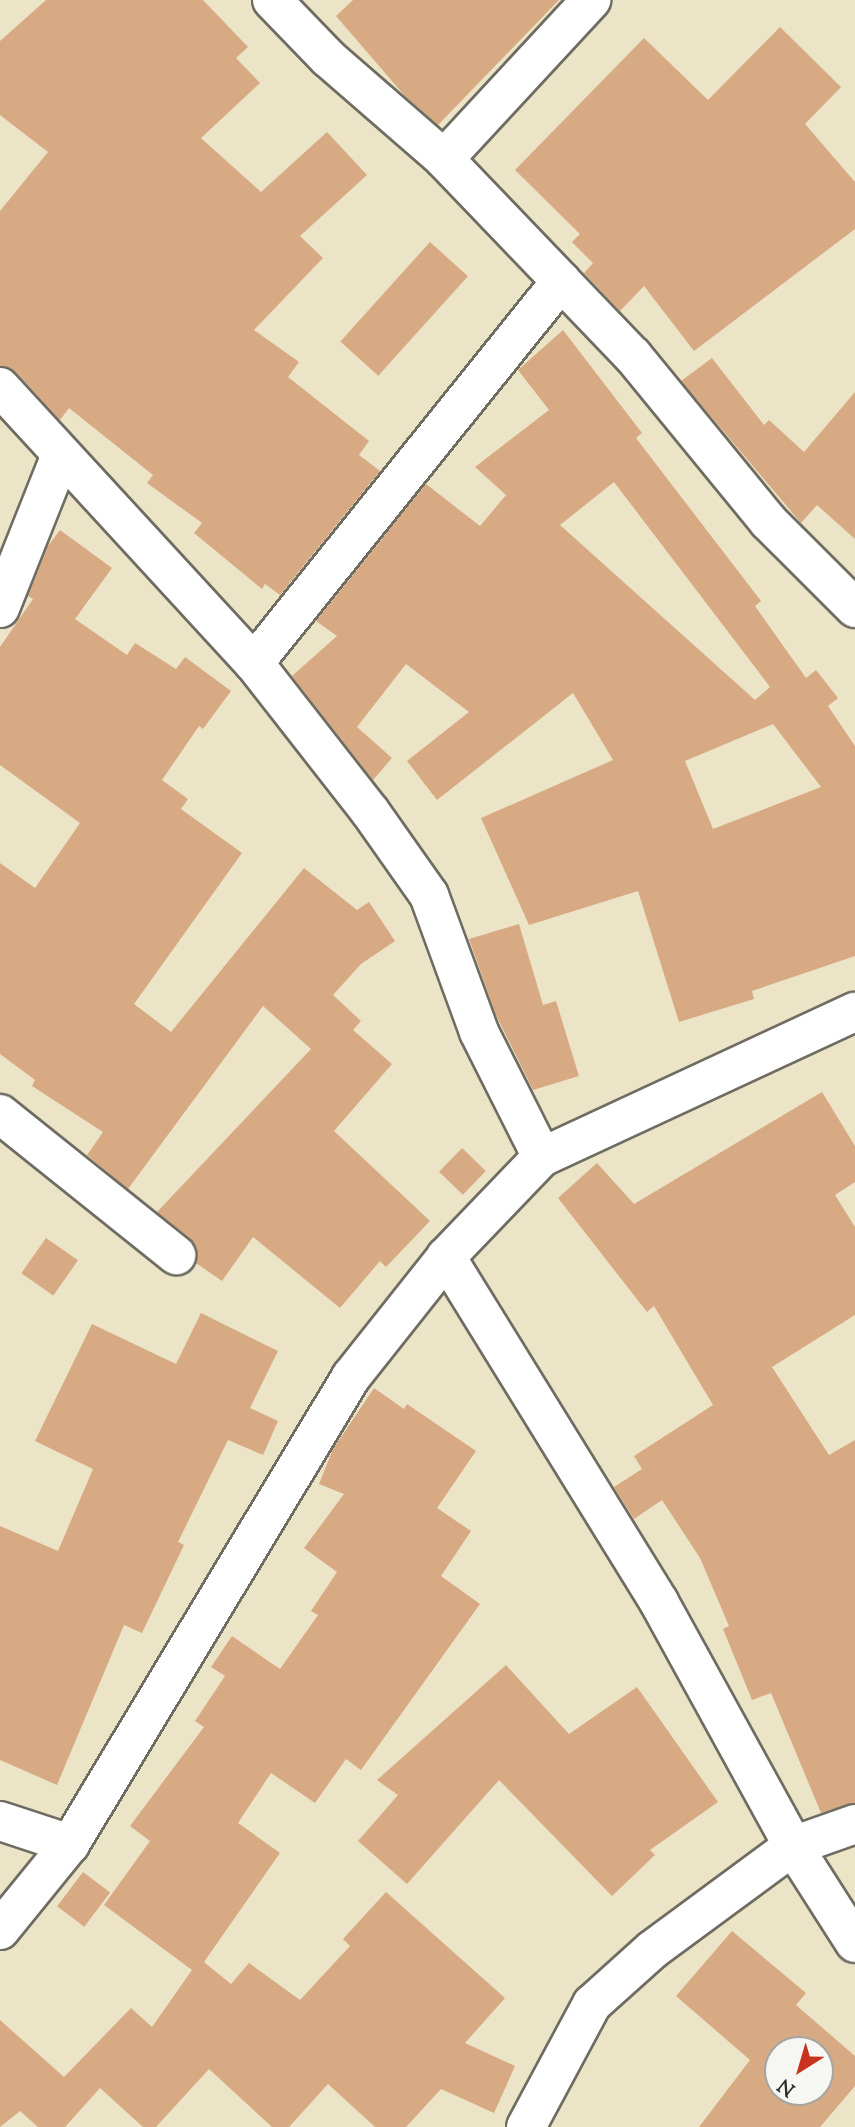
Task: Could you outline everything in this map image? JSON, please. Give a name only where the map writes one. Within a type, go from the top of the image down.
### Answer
[{"type":"street","points":[[272,0],[328,58],[444,159],[633,356],[768,521],[855,608]]},
{"type":"street","points":[[444,159],[591,0]]},
{"type":"street","points":[[254,663],[561,281]]},
{"type":"street","points":[[0,387],[254,663],[429,895],[479,1032],[542,1157]]},
{"type":"street","points":[[0,608],[61,455]]},
{"type":"street","points":[[0,1930],[70,1844],[351,1377],[446,1257],[542,1157],[850,1024]]},
{"type":"street","points":[[0,1114],[176,1255]]},
{"type":"street","points":[[446,1257],[659,1602],[793,1846],[855,1943]]},
{"type":"street","points":[[0,1821],[70,1844]]},
{"type":"street","points":[[526,2127],[592,2004],[652,1950],[793,1846],[855,1824]]},
{"type":"building","points":[[46,0],[203,0],[248,47],[236,58],[260,83],[201,138],[261,192],[327,132],[367,175],[300,236],[323,258],[254,330],[299,362],[288,377],[369,441],[359,455],[380,471],[280,595],[265,584],[262,589],[194,533],[202,523],[147,483],[153,475],[69,408],[60,420],[16,372],[0,366],[0,211],[48,152],[0,115],[0,41]]},
{"type":"building","points":[[353,0],[559,0],[438,125],[404,95],[336,16]]},
{"type":"building","points":[[780,27],[841,87],[805,124],[855,182],[855,229],[694,351],[644,286],[620,311],[584,273],[593,263],[572,242],[580,234],[515,170],[644,38],[708,100]]},
{"type":"building","points":[[430,242],[468,276],[378,376],[340,342]]},
{"type":"building","points":[[563,330],[642,433],[636,438],[761,601],[755,606],[806,678],[816,670],[838,698],[828,706],[855,746],[855,956],[752,991],[754,999],[679,1022],[638,891],[529,925],[481,818],[613,760],[573,693],[437,800],[407,761],[469,712],[406,664],[357,727],[392,758],[373,780],[292,676],[337,636],[316,621],[426,484],[480,526],[506,495],[475,467],[549,410],[518,370]],"holes":[[[614,482],[770,687],[755,700],[560,525]],[[773,724],[821,787],[713,829],[685,761]]]},
{"type":"building","points":[[712,358],[764,425],[769,420],[804,452],[855,392],[855,539],[817,505],[801,523],[681,381]]},
{"type":"building","points":[[60,530],[112,568],[75,619],[127,655],[135,643],[176,669],[185,657],[231,691],[203,729],[199,726],[162,780],[188,799],[181,809],[242,853],[134,1004],[171,1032],[304,868],[357,910],[369,902],[395,941],[361,964],[333,995],[361,1021],[353,1030],[392,1064],[334,1131],[430,1221],[386,1267],[380,1261],[340,1308],[253,1237],[222,1281],[196,1263],[197,1248],[190,1238],[157,1212],[311,1049],[263,1006],[128,1189],[87,1155],[103,1132],[32,1086],[35,1080],[0,1054],[0,863],[35,888],[80,823],[0,765],[0,647],[33,599],[28,596],[48,546]]},
{"type":"building","points":[[519,924],[543,1005],[556,1001],[579,1076],[533,1090],[495,1013],[469,939]]},
{"type":"building","points":[[822,1092],[855,1146],[855,1182],[835,1195],[855,1227],[855,1315],[772,1367],[829,1455],[855,1440],[855,1803],[821,1813],[771,1693],[752,1700],[723,1629],[729,1626],[700,1558],[662,1500],[634,1519],[614,1487],[642,1469],[634,1456],[713,1405],[654,1306],[647,1312],[558,1198],[597,1163],[634,1204]]},
{"type":"building","points":[[462,1148],[486,1171],[463,1195],[439,1172]]},
{"type":"building","points":[[46,1238],[78,1260],[53,1296],[21,1273]]},
{"type":"building","points":[[201,1313],[278,1351],[250,1408],[278,1421],[263,1455],[228,1440],[178,1542],[184,1545],[142,1633],[124,1625],[57,1785],[0,1760],[0,1526],[58,1551],[93,1469],[35,1441],[92,1324],[176,1364]]},
{"type":"building","points":[[374,1388],[404,1409],[407,1404],[476,1451],[437,1508],[471,1531],[441,1576],[480,1604],[361,1770],[346,1759],[315,1803],[271,1773],[238,1823],[280,1853],[204,1962],[231,1984],[249,1963],[300,2000],[350,1946],[343,1939],[386,1892],[505,1998],[465,2043],[515,2066],[494,2113],[441,2089],[406,2127],[375,2127],[328,2084],[289,2127],[272,2127],[209,2069],[156,2127],[143,2127],[100,2088],[65,2127],[38,2127],[20,2111],[0,2127],[0,2020],[64,2077],[131,2008],[152,2027],[192,1970],[104,1905],[150,1841],[130,1826],[204,1727],[195,1721],[225,1676],[211,1667],[232,1636],[280,1669],[318,1615],[311,1611],[337,1572],[304,1548],[344,1494],[319,1484],[333,1449]]},
{"type":"building","points":[[506,1665],[569,1734],[637,1687],[718,1802],[650,1850],[655,1855],[612,1896],[499,1780],[407,1884],[358,1841],[398,1795],[377,1780]]},
{"type":"building","points":[[83,1872],[110,1892],[84,1927],[57,1906]]},
{"type":"building","points":[[732,1931],[806,1993],[796,2005],[832,2036],[764,2036],[764,2106],[834,2106],[834,2038],[855,2056],[855,2086],[820,2127],[699,2127],[750,2060],[676,1996]]}]
